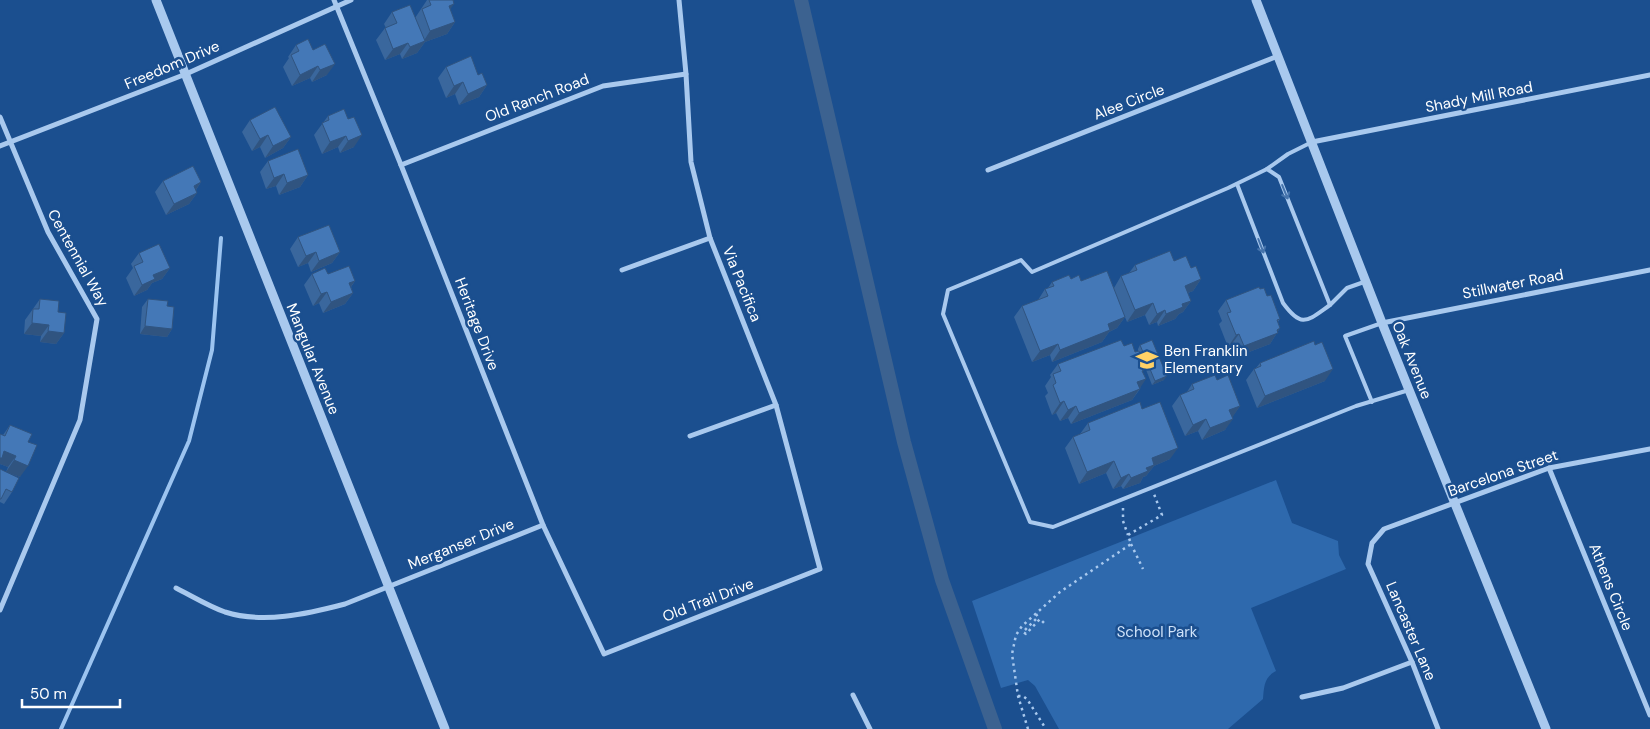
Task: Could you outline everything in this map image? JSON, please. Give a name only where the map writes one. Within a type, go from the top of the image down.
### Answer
[{"type":"street","name":"Mangular Avenue","points":[[156,0],[445,729]]},
{"type":"street","name":"Freedom Drive","points":[[0,146],[186,74],[335,3],[351,0]]},
{"type":"street","name":"Via Pacifica","points":[[679,0],[686,74],[691,162],[710,238],[776,405],[820,569]]},
{"type":"street","name":"Oak Avenue","points":[[1256,0],[1382,323],[1546,729]]},
{"type":"street","name":"Heritage Drive","points":[[335,3],[543,525],[604,654]]},
{"type":"street","name":"Alee Circle","points":[[988,170],[1278,56]]},
{"type":"street","name":"Old Ranch Road","points":[[401,165],[603,86],[686,74]]},
{"type":"street","name":"Shady Mill Road","points":[[1312,142],[1650,75]]},
{"type":"street","name":"Centennial Way","points":[[0,117],[48,232],[97,319],[80,420],[0,610]]},
{"type":"street","points":[[622,270],[710,238]]},
{"type":"street","name":"Stillwater Road","points":[[1382,323],[1650,270]]},
{"type":"street","points":[[690,436],[776,405]]},
{"type":"street","name":"Barcelona Street","points":[[1372,543],[1384,529],[1549,468],[1650,449]]},
{"type":"street","name":"Athens Circle","points":[[1549,468],[1650,714]]},
{"type":"street","name":"Merganser Drive","points":[[176,588],[225,612],[252,617],[292,615],[319,611],[345,604],[543,525]]},
{"type":"street","name":"Lancaster Lane","points":[[1372,543],[1368,564],[1412,662],[1438,729]]},
{"type":"street","name":"Old Trail Drive","points":[[604,654],[820,569]]},
{"type":"street","points":[[1302,697],[1343,688],[1412,662]]},
{"type":"street","points":[[853,695],[870,729]]},
{"type":"lane","points":[[1312,142],[1288,154],[1267,169],[1237,184],[1032,272],[1021,260],[948,290],[943,314],[1030,522],[1053,527],[1268,440],[1409,390]]},
{"type":"lane","points":[[1267,169],[1279,177],[1330,305]]},
{"type":"lane","points":[[1237,184],[1283,303],[1293,316],[1300,320],[1309,319],[1330,305],[1347,288],[1366,281]]},
{"type":"lane","points":[[1372,402],[1345,336],[1382,323]]},
{"type":"path","points":[[1128,535],[1162,515],[1151,487]]},
{"type":"path","points":[[1123,498],[1123,521],[1143,569]]},
{"type":"path","points":[[1028,729],[1018,696],[1012,654],[1016,635],[1022,626],[1060,592],[1131,544]]},
{"type":"path","points":[[1036,614],[1038,617],[1024,632],[1026,634],[1040,620],[1045,624]]},
{"type":"path","points":[[1018,696],[1023,696],[1027,699],[1046,729]]},
{"type":"green space","name":"School Park","points":[[1276,480],[1292,523],[1338,541],[1339,555],[1346,569],[1251,608],[1276,671],[1267,679],[1264,686],[1263,699],[1228,729],[1059,729],[1035,686],[1028,680],[1001,688],[972,601]]},
{"type":"building","points":[[429,0],[453,0],[454,4],[449,6],[455,22],[430,31],[422,9],[431,5]]},
{"type":"building","points":[[410,5],[425,41],[410,47],[408,43],[393,49],[385,28],[397,23],[392,12]]},
{"type":"building","points":[[308,39],[313,50],[325,44],[335,64],[320,70],[318,66],[300,75],[291,55],[299,51],[296,45]]},
{"type":"building","points":[[471,56],[478,75],[482,73],[487,85],[468,94],[463,82],[454,86],[446,67]]},
{"type":"building","points":[[275,107],[291,137],[273,146],[268,135],[260,139],[250,120]]},
{"type":"building","points":[[344,109],[348,119],[354,117],[362,135],[348,141],[346,136],[330,142],[322,123],[329,120],[328,116]]},
{"type":"building","points":[[298,149],[308,175],[287,183],[284,174],[274,178],[268,161]]},
{"type":"building","points":[[193,166],[201,182],[194,186],[197,193],[174,204],[163,181]]},
{"type":"building","points":[[329,225],[340,252],[319,261],[316,252],[306,256],[298,237]]},
{"type":"building","points":[[159,244],[170,268],[153,275],[155,279],[142,285],[134,266],[143,262],[139,253]]},
{"type":"building","points":[[1170,251],[1174,261],[1186,256],[1191,268],[1196,266],[1201,279],[1185,286],[1191,301],[1182,304],[1183,307],[1166,314],[1165,310],[1157,314],[1153,303],[1135,310],[1121,276],[1137,270],[1135,265]]},
{"type":"building","points":[[349,266],[355,281],[349,283],[353,293],[331,302],[327,292],[321,294],[312,274],[325,268],[328,274]]},
{"type":"building","points":[[1107,271],[1125,317],[1108,324],[1110,330],[1060,350],[1058,344],[1040,351],[1022,306],[1048,296],[1045,289],[1054,286],[1052,282],[1069,275],[1071,279],[1079,275],[1081,281]]},
{"type":"building","points":[[1259,287],[1260,289],[1264,288],[1267,296],[1271,295],[1280,319],[1277,320],[1280,328],[1277,330],[1278,333],[1244,346],[1239,334],[1236,335],[1227,313],[1231,312],[1226,300]]},
{"type":"building","points":[[40,299],[59,301],[58,312],[66,313],[64,333],[48,331],[49,325],[32,323],[33,309],[39,309]]},
{"type":"building","points":[[148,299],[168,301],[167,306],[174,307],[172,329],[145,326]]},
{"type":"building","points":[[1121,340],[1124,346],[1132,343],[1135,352],[1139,351],[1146,369],[1142,371],[1146,379],[1137,382],[1140,389],[1079,413],[1076,406],[1068,410],[1064,401],[1060,403],[1053,385],[1056,383],[1053,374],[1061,371],[1058,364]]},
{"type":"building","points":[[1152,340],[1167,376],[1155,381],[1140,345]]},
{"type":"building","points":[[1314,341],[1315,345],[1322,342],[1333,369],[1265,396],[1254,369],[1261,366],[1260,363]]},
{"type":"building","points":[[1215,375],[1217,380],[1228,375],[1240,406],[1229,410],[1233,419],[1210,428],[1206,419],[1193,425],[1180,395],[1194,389],[1192,384]]},
{"type":"building","points":[[1140,402],[1142,409],[1160,402],[1178,448],[1152,458],[1154,465],[1146,468],[1148,471],[1131,478],[1129,474],[1121,478],[1114,461],[1087,472],[1073,437],[1090,430],[1088,423]]},
{"type":"building","points":[[10,425],[32,434],[28,442],[37,445],[28,466],[14,460],[16,456],[4,451],[2,458],[0,458],[0,434],[5,436]]},
{"type":"building","points":[[0,469],[19,478],[12,492],[6,489],[1,499],[0,499]]},
{"type":"waterway","points":[[801,0],[904,442],[942,580],[995,729]]},
{"type":"waterway","points":[[61,729],[189,441],[212,350],[221,238]]},
{"type":"place","name":"Ben Franklin Elementary","points":[[1147,360]]}]
